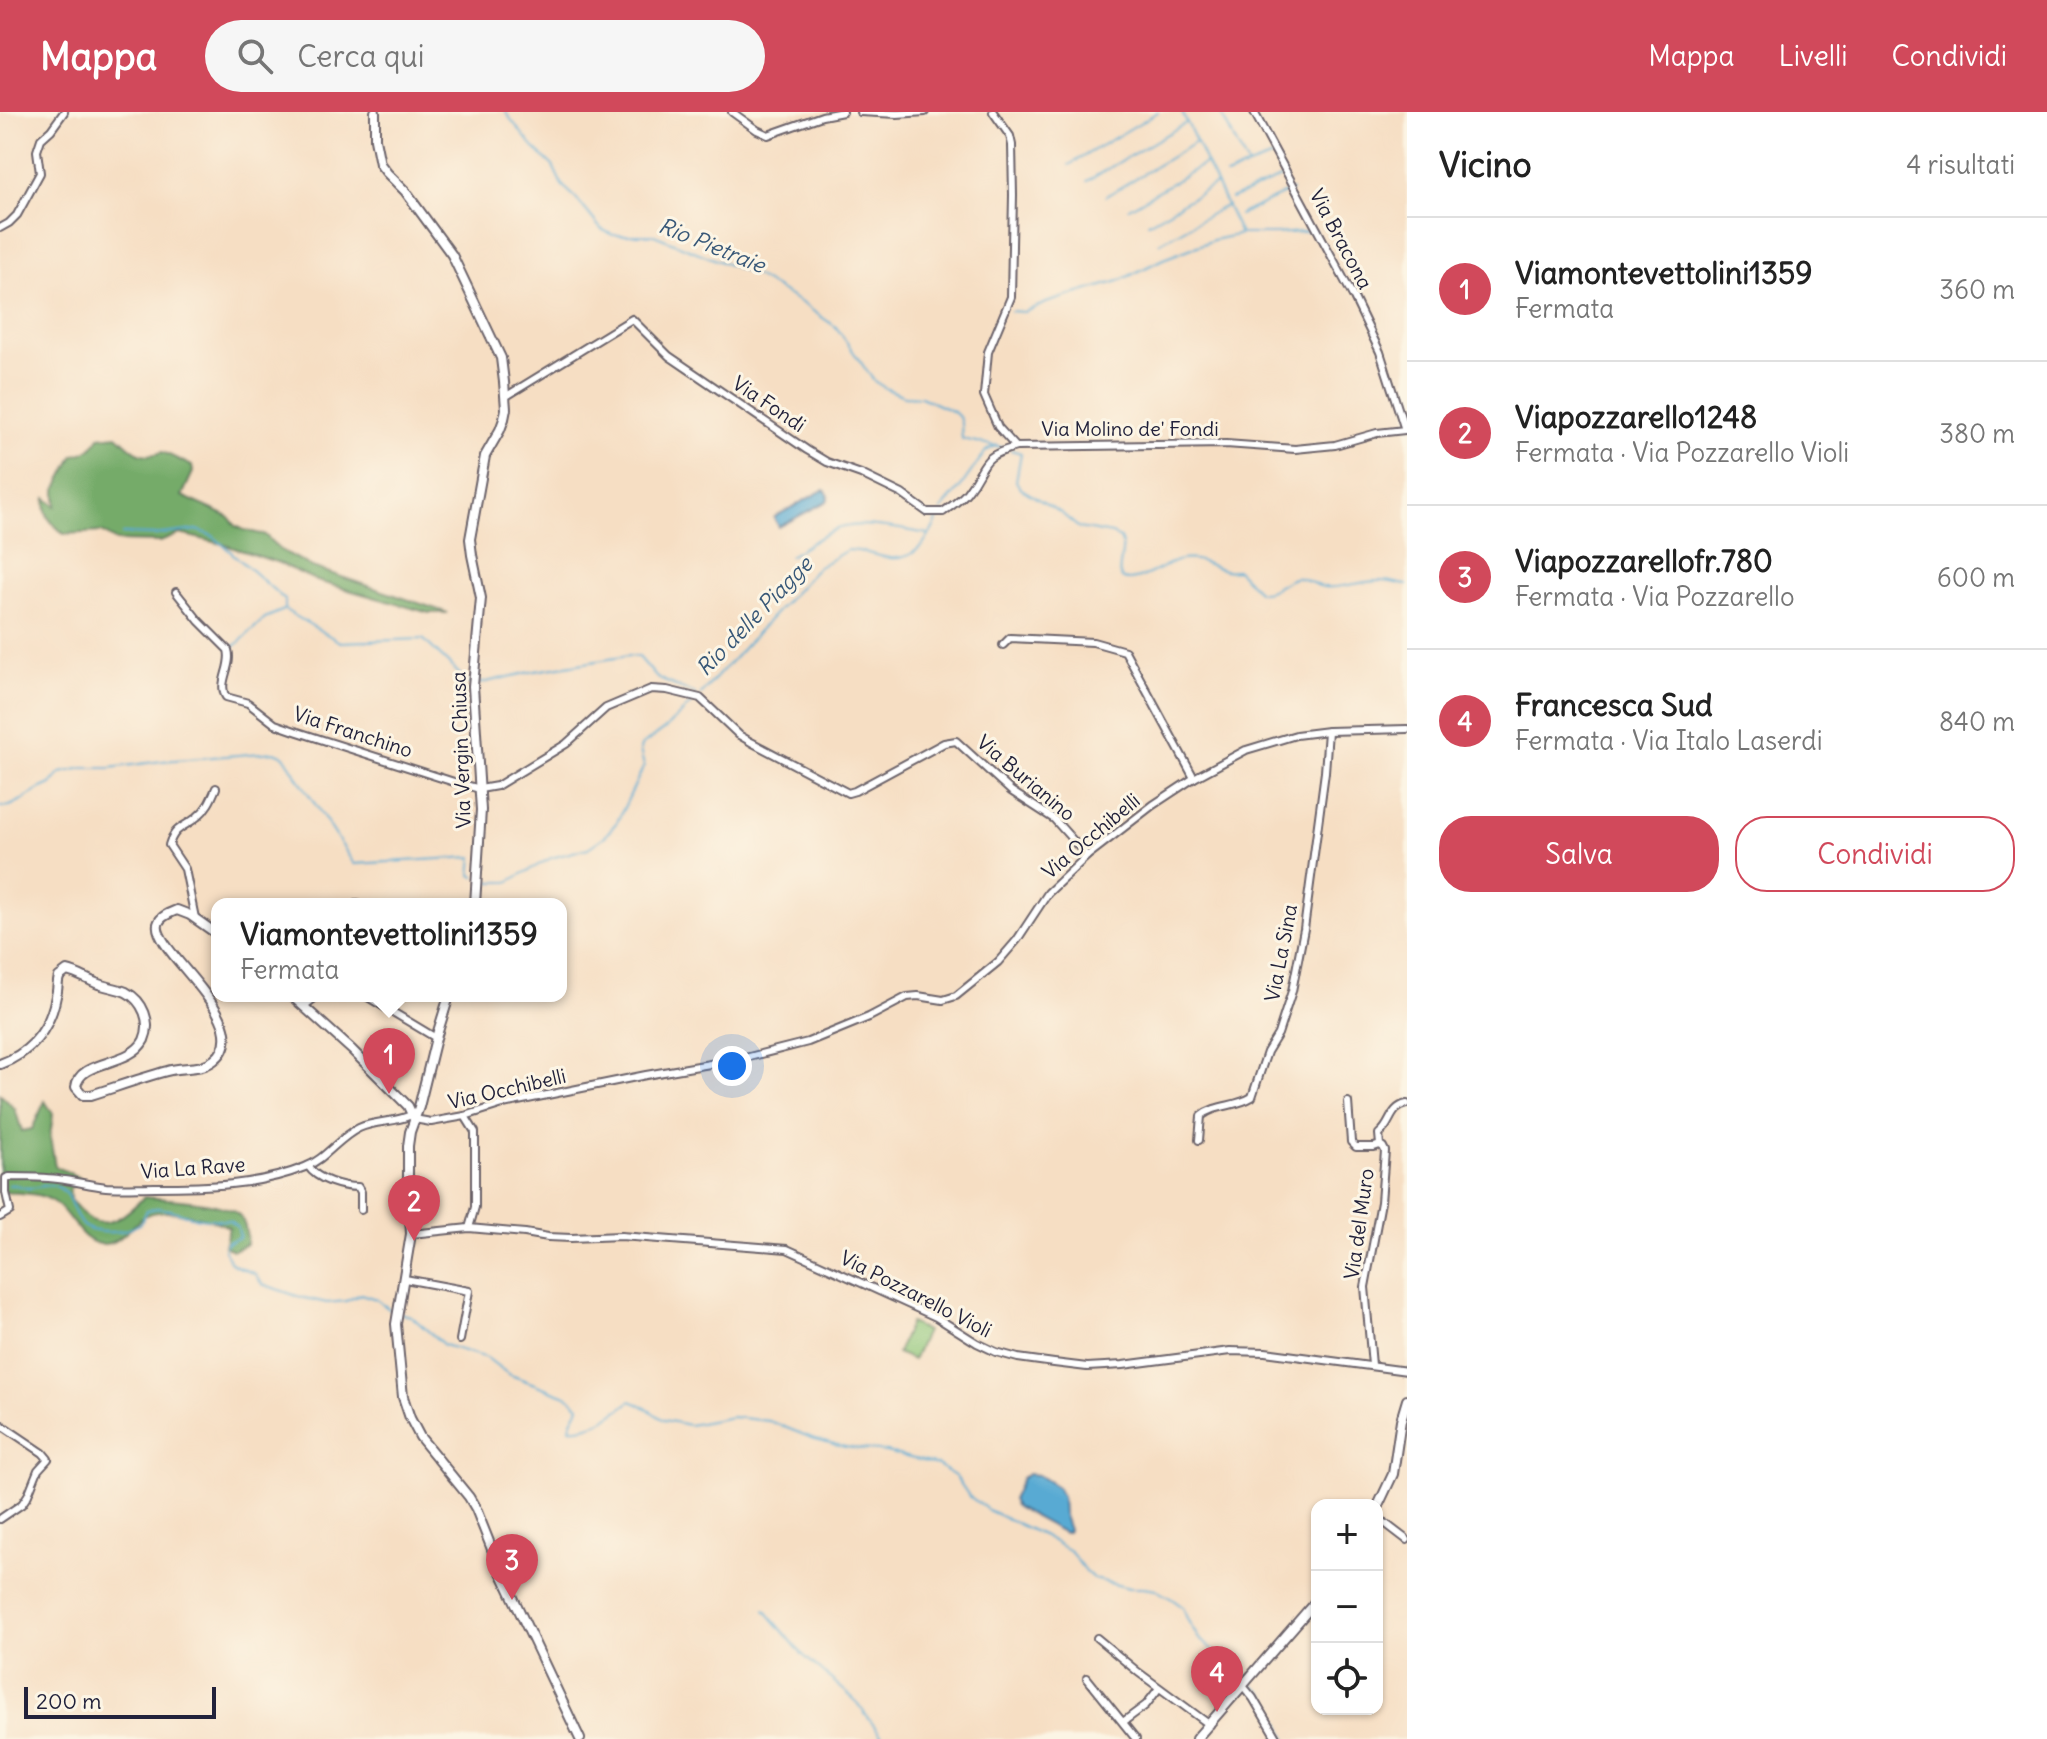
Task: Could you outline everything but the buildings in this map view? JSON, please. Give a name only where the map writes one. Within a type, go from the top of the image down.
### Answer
[{"type":"street","points":[[0,228],[17,215],[40,173],[37,151],[41,139],[64,112]]},
{"type":"street","name":"Via Vergin Chiusa","points":[[375,112],[375,139],[380,164],[405,191],[459,267],[501,358],[506,409],[500,430],[485,456],[470,539],[481,598],[473,686],[481,832],[476,898]]},
{"type":"street","points":[[732,112],[768,135],[843,112]]},
{"type":"street","points":[[860,112],[925,112]]},
{"type":"street","name":"Via Molino de' Fondi","points":[[993,112],[1010,136],[1012,145],[1013,284],[1008,308],[988,352],[984,395],[998,427],[1016,447],[1226,444],[1295,449],[1335,445],[1377,433],[1406,430]]},
{"type":"street","name":"Via Bracona","points":[[1254,112],[1361,312],[1380,352],[1406,430]]},
{"type":"street","name":"Via Fondi","points":[[505,397],[632,319],[669,356],[807,450],[827,462],[902,494],[927,512],[943,512],[950,507],[967,492],[989,457],[1016,447]]},
{"type":"street","name":"Via Franchino","points":[[176,592],[199,621],[227,647],[230,656],[222,689],[226,697],[248,703],[275,724],[480,789]]},
{"type":"street","points":[[1003,645],[1010,638],[1093,642],[1125,651],[1194,778]]},
{"type":"street","name":"Via Burianino","points":[[480,789],[497,786],[566,744],[606,708],[651,689],[667,690],[700,698],[739,735],[848,793],[944,743],[956,741],[1011,791],[1054,819],[1087,856]]},
{"type":"street","name":"Via Occhibelli","points":[[413,1117],[431,1122],[465,1116],[503,1104],[745,1058],[808,1042],[869,1017],[907,997],[943,1000],[956,996],[998,962],[1017,940],[1048,893],[1087,856],[1194,778],[1246,750],[1296,735],[1407,729]]},
{"type":"street","name":"Via La Sina","points":[[1199,1140],[1201,1116],[1252,1097],[1267,1052],[1284,1017],[1304,929],[1328,731]]},
{"type":"street","points":[[195,918],[185,869],[169,845],[177,829],[196,818],[210,804],[216,788]]},
{"type":"street","points":[[0,1064],[26,1052],[36,1041],[49,1021],[59,977],[67,971],[125,992],[143,1009],[147,1019],[147,1031],[135,1052],[79,1076],[76,1087],[83,1095],[171,1069],[192,1069],[214,1060],[225,1040],[219,1015],[158,931],[161,919],[177,910],[186,912],[211,930]]},
{"type":"street","points":[[299,1002],[408,1106],[413,1117]]},
{"type":"street","points":[[304,1006],[309,1002]]},
{"type":"street","points":[[377,1002],[436,1038]]},
{"type":"street","points":[[447,1002],[428,1076],[413,1117],[408,1146],[411,1234],[396,1320],[403,1397],[420,1437],[476,1509],[501,1572],[580,1739]]},
{"type":"street","points":[[1348,1102],[1351,1142],[1356,1147],[1380,1145]]},
{"type":"street","name":"Via del Muro","points":[[1372,1365],[1365,1287],[1381,1202],[1385,1151],[1380,1145],[1379,1134],[1386,1128],[1394,1110],[1407,1104]]},
{"type":"street","points":[[465,1116],[475,1132],[475,1207],[469,1228]]},
{"type":"street","name":"Via La Rave","points":[[0,1217],[10,1211],[6,1180],[48,1178],[114,1188],[192,1187],[246,1182],[308,1166],[361,1127],[413,1117]]},
{"type":"street","points":[[308,1166],[311,1172],[339,1185],[358,1187],[361,1210]]},
{"type":"street","name":"Via Pozzarello Violi","points":[[411,1234],[469,1228],[571,1238],[621,1236],[787,1249],[936,1317],[996,1352],[1018,1358],[1087,1367],[1230,1351],[1265,1352],[1407,1371]]},
{"type":"street","points":[[405,1279],[469,1291],[460,1340]]},
{"type":"street","points":[[1381,1499],[1393,1474],[1407,1400]]},
{"type":"street","points":[[0,1424],[48,1459],[38,1470],[22,1504],[0,1519]]},
{"type":"street","points":[[1383,1522],[1407,1540]]},
{"type":"street","points":[[1196,1739],[1311,1607]]},
{"type":"street","points":[[1097,1638],[1210,1725]]},
{"type":"street","points":[[1087,1678],[1136,1739]]},
{"type":"street","points":[[1247,1681],[1253,1698],[1277,1739]]},
{"type":"street","points":[[1123,1722],[1146,1705],[1159,1688]]},
{"type":"green space","points":[[117,435],[137,452],[148,455],[163,452],[192,466],[193,472],[182,496],[229,517],[244,530],[265,535],[279,549],[312,567],[448,613],[429,613],[317,581],[279,563],[180,534],[160,542],[116,541],[102,532],[64,534],[47,515],[46,498],[56,506],[56,490],[74,455],[89,450],[99,437]]},
{"type":"green space","points":[[0,1094],[15,1109],[22,1131],[32,1129],[45,1101],[53,1114],[50,1137],[55,1166],[84,1180],[69,1188],[70,1199],[88,1218],[104,1223],[119,1218],[144,1197],[207,1203],[238,1214],[245,1228],[247,1244],[233,1250],[224,1246],[229,1227],[199,1217],[163,1212],[145,1216],[111,1243],[97,1243],[83,1235],[54,1202],[42,1196],[0,1192]]},
{"type":"green space","points":[[910,1323],[926,1331],[913,1360],[897,1353]]},
{"type":"water","points":[[823,490],[829,496],[827,501],[779,527],[774,518],[776,516]]},
{"type":"water","points":[[1028,1474],[1038,1475],[1057,1487],[1062,1497],[1068,1532],[1064,1533],[1016,1507],[1012,1500],[1022,1478]]},
{"type":"waterway","name":"Rio Pietraie","points":[[505,112],[553,166],[562,185],[601,229],[613,235],[654,235],[754,275],[836,327],[874,381],[904,396],[921,397],[954,412],[961,423],[962,439],[1005,448]]},
{"type":"waterway","points":[[1069,165],[1158,112]]},
{"type":"waterway","points":[[1182,112],[1240,234]]},
{"type":"waterway","points":[[1220,112],[1248,166]]},
{"type":"waterway","points":[[1087,181],[1186,123]]},
{"type":"waterway","points":[[1106,196],[1196,142]]},
{"type":"waterway","points":[[1226,176],[1273,157]]},
{"type":"waterway","points":[[1129,208],[1206,163]]},
{"type":"waterway","points":[[1231,199],[1285,176]]},
{"type":"waterway","points":[[1148,223],[1216,184]]},
{"type":"waterway","points":[[1239,215],[1292,190]]},
{"type":"waterway","points":[[1159,243],[1227,205]]},
{"type":"waterway","points":[[1011,311],[1024,312],[1119,281],[1163,259],[1213,240],[1241,234],[1315,231]]},
{"type":"waterway","name":"Rio delle Piagge","points":[[941,510],[986,451],[997,445]]},
{"type":"waterway","name":"Rio Pietraie","points":[[1011,450],[1021,453],[1016,481],[1020,488],[1079,528],[1120,538],[1119,571],[1124,579],[1138,578],[1177,561],[1191,560],[1225,570],[1237,570],[1259,592],[1269,591],[1294,578],[1324,587],[1375,581],[1407,585]]},
{"type":"waterway","name":"Rio delle Piagge","points":[[700,695],[817,568],[847,550],[890,558],[908,556],[927,539],[939,516]]},
{"type":"waterway","points":[[789,556],[828,533],[856,525],[929,534]]},
{"type":"waterway","name":"Rio delle Piagge","points":[[122,534],[154,535],[197,530],[213,536],[285,600],[285,608]]},
{"type":"waterway","points":[[232,649],[265,618],[284,610]]},
{"type":"waterway","name":"Rio delle Piagge","points":[[285,610],[340,642],[423,639],[471,685]]},
{"type":"waterway","name":"Rio delle Piagge","points":[[477,684],[628,656],[639,657],[657,678],[695,694]]},
{"type":"waterway","points":[[481,879],[508,882],[551,858],[588,848],[604,837],[617,822],[644,766],[641,746],[667,727],[696,699]]},
{"type":"waterway","points":[[0,807],[10,806],[51,784],[61,773],[83,768],[275,752],[284,756],[354,864],[473,857],[471,875],[475,877]]},
{"type":"waterway","points":[[9,1185],[58,1187],[66,1194],[82,1225],[95,1231],[130,1229],[142,1221],[147,1210],[157,1208],[198,1218],[230,1221],[238,1228],[240,1237],[226,1243],[224,1249],[230,1261],[255,1274],[262,1284],[327,1303],[346,1301],[361,1294],[376,1299],[393,1312]]},
{"type":"waterway","points":[[399,1313],[411,1316],[444,1345],[487,1358],[508,1374],[569,1397],[579,1406],[570,1428],[594,1424],[631,1401],[664,1420],[689,1425],[732,1417],[769,1421],[845,1447],[886,1452],[938,1465],[956,1477],[969,1496],[988,1510],[1070,1551],[1094,1579],[1129,1588],[1156,1590],[1172,1599],[1183,1607],[1199,1639],[1218,1654],[1231,1672],[1245,1678]]},
{"type":"waterway","points":[[765,1610],[803,1655],[854,1699],[884,1739]]},
{"type":"waterway","points":[[1250,1682],[1268,1701],[1287,1739]]},
{"type":"place","name":"Viamontevettolini1359","points":[[389,1094]]},
{"type":"place","name":"Viapozzarello1248","points":[[414,1241]]},
{"type":"place","name":"Viapozzarellofr.780","points":[[512,1600]]},
{"type":"place","name":"Francesca Sud","points":[[1217,1712]]}]
